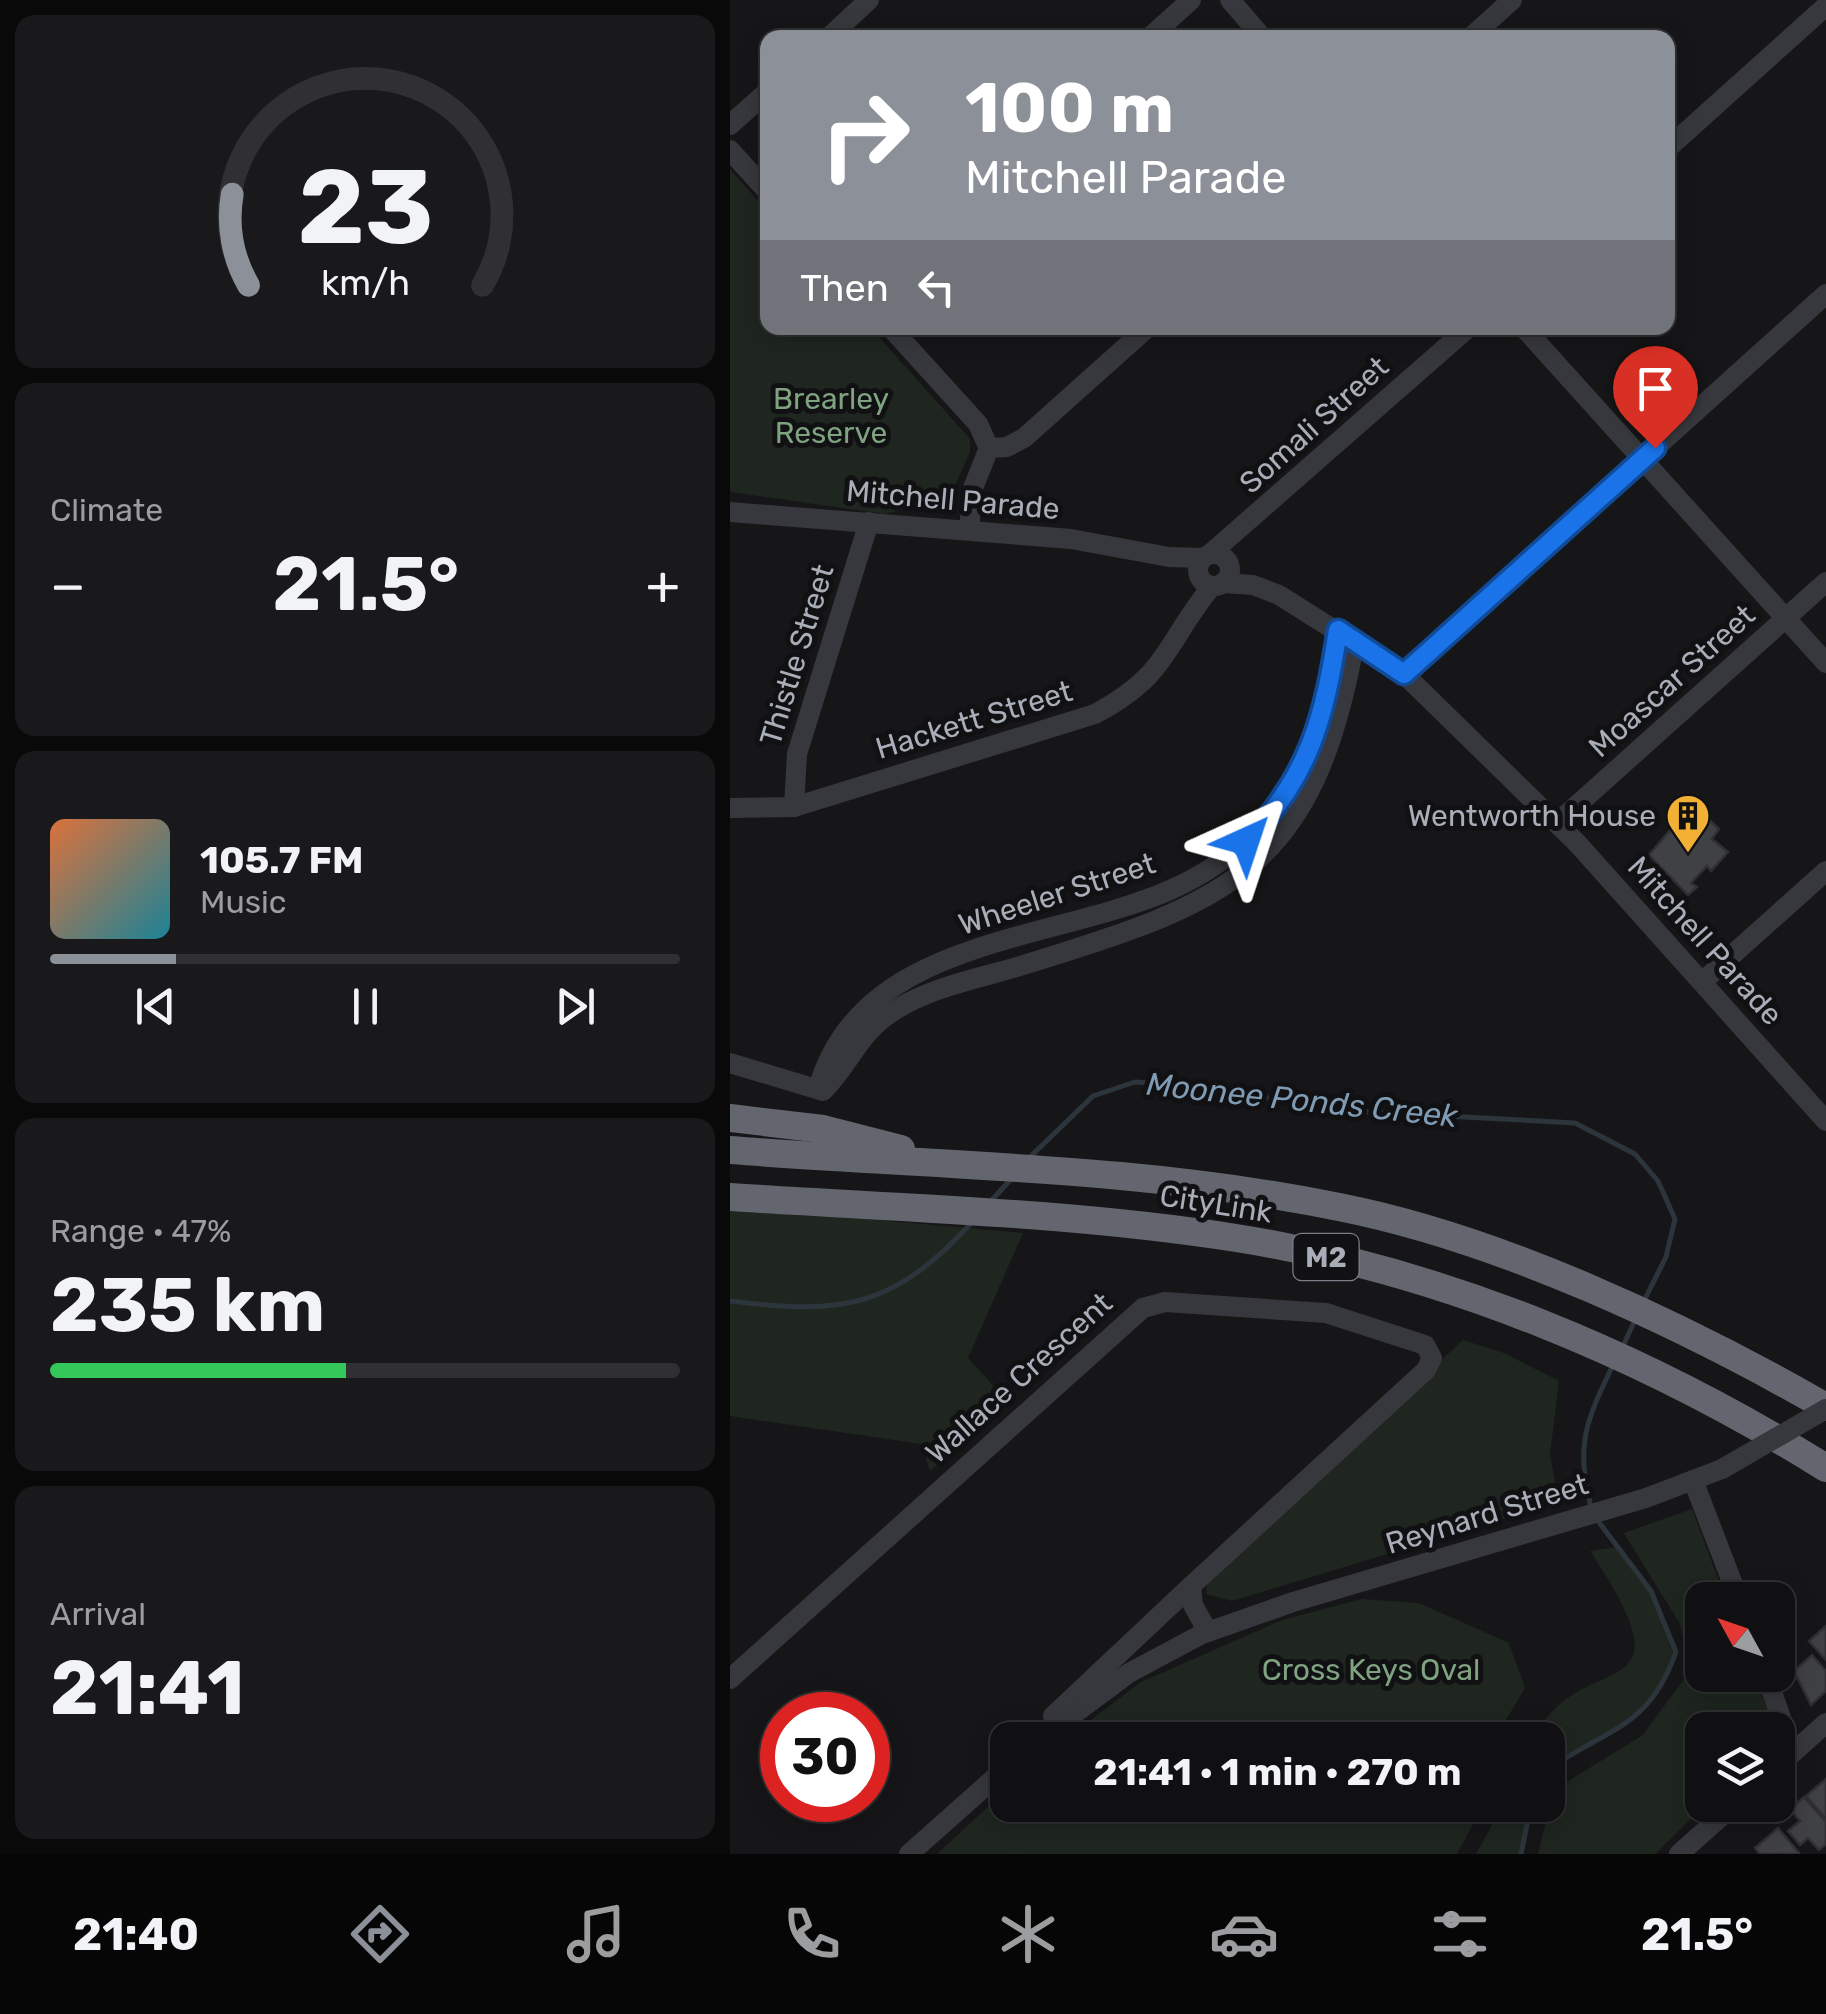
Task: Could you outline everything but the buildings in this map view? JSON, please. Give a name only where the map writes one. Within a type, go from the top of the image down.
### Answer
[{"type":"highway","points":[[730,1118],[823,1130],[965,1166]]},
{"type":"highway","name":"CityLink","points":[[730,1150],[1173,1180],[1342,1207],[1515,1260],[1753,1366],[1826,1408]]},
{"type":"highway","name":"CityLink","points":[[730,1197],[1152,1226],[1333,1258],[1499,1308],[1598,1346],[1826,1468]]},
{"type":"street","points":[[837,30],[869,0]]},
{"type":"street","points":[[1158,30],[1191,0]]},
{"type":"street","points":[[1230,0],[1257,30]]},
{"type":"street","points":[[1479,30],[1512,0]]},
{"type":"street","points":[[1675,142],[1826,6]]},
{"type":"street","points":[[730,125],[760,98]]},
{"type":"street","points":[[730,150],[760,183]]},
{"type":"street","points":[[1404,674],[1826,294]]},
{"type":"street","points":[[896,335],[978,424],[989,448],[973,488],[969,530]]},
{"type":"street","points":[[989,448],[1007,447],[1024,438],[1139,335]]},
{"type":"street","name":"Somali Street","points":[[1213,570],[1246,527],[1460,335]]},
{"type":"street","points":[[1530,335],[1826,663]]},
{"type":"street","name":"Mitchell Parade","points":[[730,512],[1106,543],[1213,570],[1279,595],[1404,674],[1557,823],[1826,1122]]},
{"type":"street","name":"Thistle Street","points":[[794,807],[796,754],[869,522]]},
{"type":"street","name":"Hackett Street","points":[[730,808],[794,807],[1095,714],[1128,695],[1157,669],[1193,612],[1213,570]]},
{"type":"street","name":"Moascar Street","points":[[1557,823],[1826,582]]},
{"type":"street","name":"Wheeler Street","points":[[730,1062],[820,1090],[853,1019],[898,981],[1171,890],[1246,841],[1279,805],[1316,738],[1346,635]]},
{"type":"street","points":[[1702,982],[1826,871]]},
{"type":"street","name":"Wallace Crescent","points":[[730,1679],[1144,1308],[1165,1302],[1319,1312],[1426,1344],[1432,1358],[1426,1370],[1079,1688],[1050,1722]]},
{"type":"street","name":"Reynard Street","points":[[1061,1722],[1156,1656],[1208,1632],[1293,1602],[1646,1498],[1722,1469],[1826,1408]]},
{"type":"street","points":[[1693,1480],[1731,1582]]},
{"type":"street","points":[[1191,1586],[1193,1605],[1208,1632]]},
{"type":"street","points":[[1795,1751],[1826,1723]]},
{"type":"street","points":[[910,1854],[990,1782]]},
{"type":"street","points":[[1679,1854],[1715,1822]]},
{"type":"green space","name":"Brearley Reserve","points":[[730,169],[760,203],[760,335],[877,335],[970,439],[970,452],[948,501],[929,511],[912,507],[885,514],[730,492]]},
{"type":"green space","points":[[730,1207],[1023,1233],[968,1358],[1007,1401],[930,1471],[922,1444],[730,1416]]},
{"type":"green space","points":[[1463,1340],[1504,1353],[1559,1381],[1550,1455],[1559,1502],[1232,1601],[1206,1594],[1208,1576]]},
{"type":"green space","points":[[1692,1509],[1719,1582],[1685,1582],[1685,1651],[1680,1624],[1624,1533]]},
{"type":"green space","points":[[1617,1547],[1651,1591],[1676,1652],[1665,1678],[1638,1713],[1565,1759],[1565,1722],[1546,1722],[1577,1692],[1620,1671],[1632,1657],[1634,1636],[1621,1602],[1590,1551]]},
{"type":"green space","name":"Cross Keys Oval","points":[[1362,1599],[1419,1603],[1509,1643],[1525,1688],[1505,1722],[1088,1722],[1141,1682],[1282,1620]]},
{"type":"green space","points":[[1685,1677],[1685,1692],[1760,1692],[1768,1712],[1685,1712],[1688,1822],[1655,1854],[1538,1854],[1546,1822],[1565,1822],[1565,1783],[1643,1735]]},
{"type":"green space","points":[[990,1805],[990,1822],[1473,1822],[1457,1854],[937,1854]]},
{"type":"green space","points":[[1494,1822],[1528,1822],[1521,1854],[1476,1854]]},
{"type":"waterway","name":"Moonee Ponds Creek","points":[[1030,1157],[1093,1096],[1135,1082],[1245,1089],[1271,1099],[1333,1110],[1575,1123],[1635,1154],[1658,1181],[1675,1219],[1666,1257],[1644,1301]]},
{"type":"waterway","name":"Moonee Ponds Creek","points":[[990,1202],[1013,1177]]},
{"type":"waterway","name":"Moonee Ponds Creek","points":[[730,1301],[804,1307],[864,1299],[917,1273],[973,1221]]},
{"type":"waterway","name":"Moonee Ponds Creek","points":[[1623,1346],[1635,1320]]},
{"type":"waterway","name":"Moonee Ponds Creek","points":[[1591,1507],[1584,1467],[1586,1434],[1613,1365]]},
{"type":"waterway","name":"Moonee Ponds Creek","points":[[1565,1759],[1638,1713],[1665,1678],[1676,1652],[1651,1591],[1595,1517]]},
{"type":"waterway","name":"Moonee Ponds Creek","points":[[1521,1854],[1528,1822]]},
{"type":"place","name":"Wentworth House","points":[[1688,854]]},
{"type":"route","points":[[1246,841],[1279,805],[1316,738],[1331,682],[1338,630],[1404,674],[1655,448]]}]
